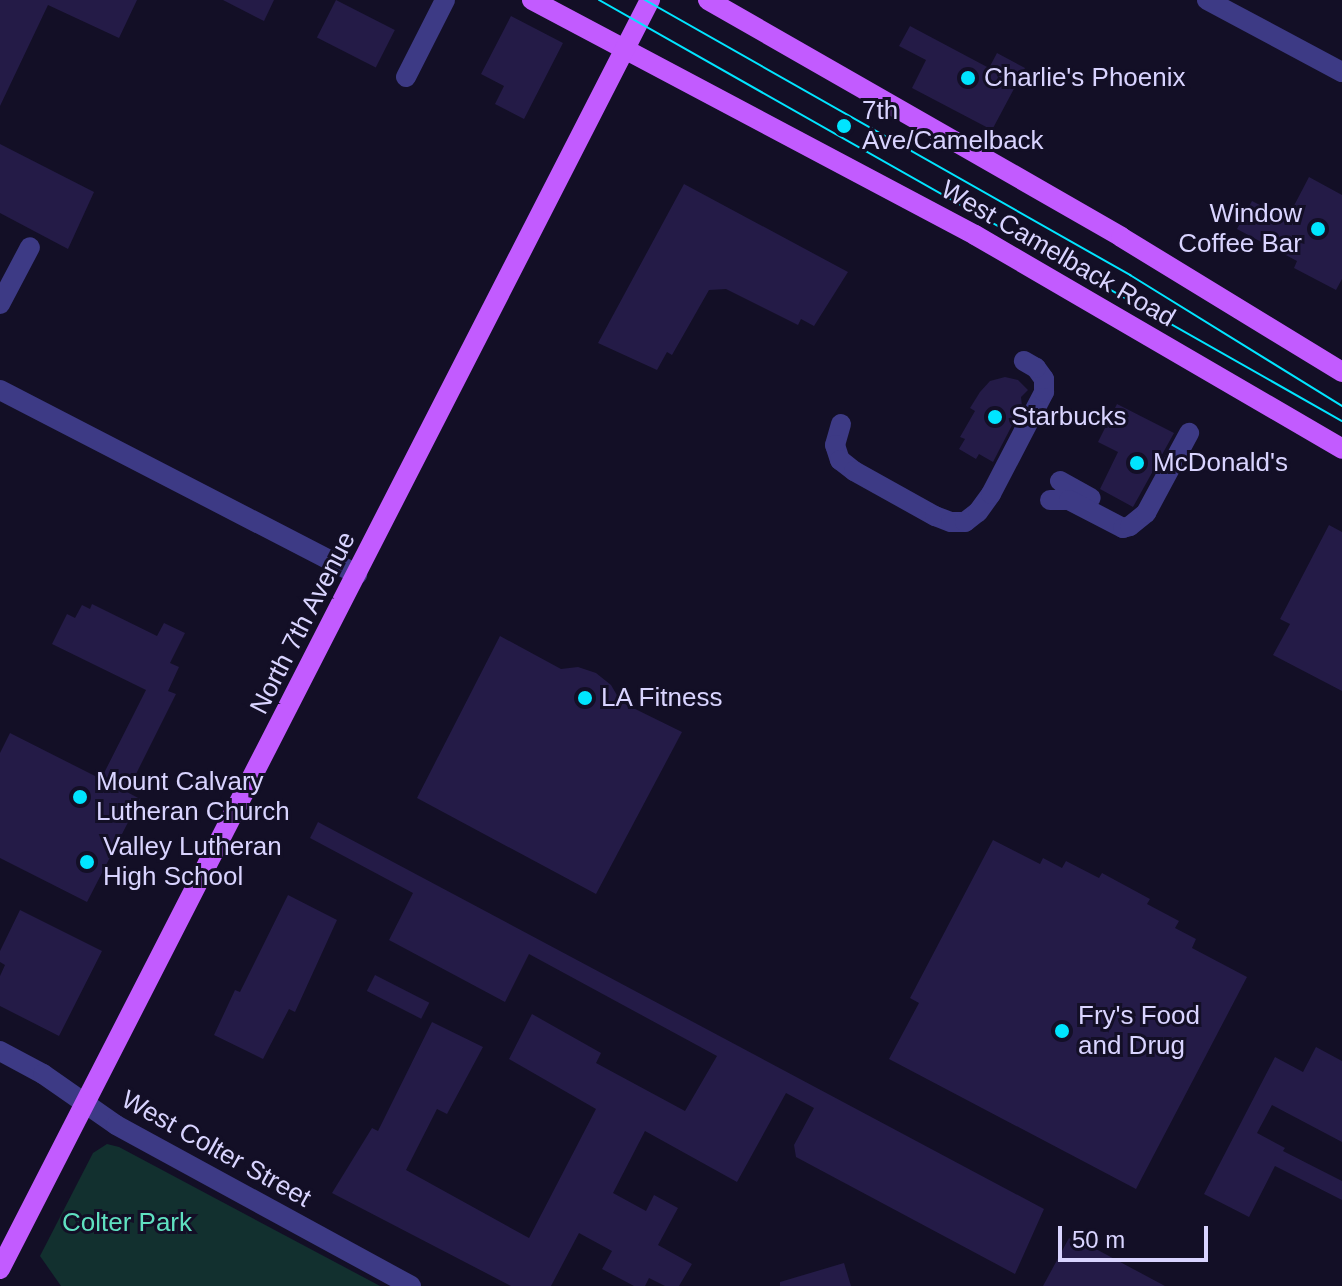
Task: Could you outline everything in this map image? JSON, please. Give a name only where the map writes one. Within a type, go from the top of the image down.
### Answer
[{"type":"main road","name":"West Camelback Road","points":[[532,0],[975,235],[1342,449]]},
{"type":"main road","name":"North 7th Avenue","points":[[0,1269],[650,0]]},
{"type":"main road","name":"West Camelback Road","points":[[708,0],[1028,182],[1342,372]]},
{"type":"street","points":[[406,77],[445,0]]},
{"type":"street","points":[[1207,0],[1342,72]]},
{"type":"street","points":[[0,304],[30,247]]},
{"type":"street","points":[[841,424],[835,445],[840,460],[935,516],[965,522],[978,512],[991,494],[1044,392],[1044,379],[1036,368],[1024,361]]},
{"type":"street","points":[[0,390],[357,574]]},
{"type":"street","points":[[1050,500],[1069,500],[1123,528],[1137,523],[1146,513],[1189,433]]},
{"type":"street","points":[[1060,481],[1137,523]]},
{"type":"street","name":"West Colter Street","points":[[0,1051],[43,1074],[116,1125],[411,1286]]},
{"type":"green space","name":"Colter Park","points":[[107,1144],[119,1147],[380,1286],[61,1286],[40,1256],[93,1153]]},
{"type":"building","points":[[0,0],[137,0],[119,38],[48,5],[0,106]]},
{"type":"building","points":[[223,0],[274,0],[264,21]]},
{"type":"building","points":[[336,0],[395,30],[376,67],[317,37]]},
{"type":"building","points":[[511,16],[563,43],[524,119],[495,104],[504,86],[481,74]]},
{"type":"building","name":"Charlie's Phoenix","points":[[910,26],[989,68],[997,53],[1025,68],[992,130],[912,88],[926,60],[899,46]]},
{"type":"building","points":[[0,144],[94,192],[68,249],[0,213]]},
{"type":"building","points":[[1309,177],[1342,195],[1342,279],[1336,290],[1294,268],[1297,261],[1237,229],[1252,201],[1287,219]]},
{"type":"building","points":[[684,184],[848,272],[814,326],[801,319],[798,325],[726,289],[709,290],[672,355],[667,352],[657,370],[598,343]]},
{"type":"building","name":"Starbucks","points":[[1005,377],[1018,380],[1028,390],[1021,397],[1022,406],[993,462],[979,454],[976,459],[959,449],[965,439],[960,437],[975,411],[970,408],[990,381]]},
{"type":"building","name":"McDonald's","points":[[1117,404],[1174,433],[1133,507],[1100,489],[1118,452],[1098,442]]},
{"type":"building","points":[[1329,525],[1342,532],[1342,691],[1273,655],[1290,624],[1280,619]]},
{"type":"building","points":[[92,604],[157,636],[164,623],[185,633],[170,663],[179,667],[168,691],[176,694],[127,792],[140,799],[87,902],[0,858],[0,753],[10,733],[101,779],[146,690],[52,644],[67,614],[75,618],[82,605],[90,609]]},
{"type":"building","points":[[500,636],[561,669],[578,667],[596,673],[611,685],[621,702],[682,732],[596,894],[417,798]]},
{"type":"building","points":[[318,822],[1044,1209],[1015,1274],[796,1157],[794,1145],[814,1108],[786,1093],[737,1182],[645,1131],[613,1193],[646,1211],[654,1195],[678,1208],[658,1245],[692,1264],[679,1286],[665,1286],[649,1278],[645,1286],[634,1286],[602,1269],[612,1251],[579,1233],[551,1286],[511,1286],[332,1193],[372,1128],[378,1131],[432,1022],[483,1047],[447,1114],[437,1109],[406,1170],[529,1238],[596,1109],[509,1059],[532,1014],[601,1053],[596,1063],[685,1111],[717,1056],[529,954],[505,1002],[389,940],[413,893],[310,838]]},
{"type":"building","name":"Fry's Food and Drug","points":[[993,840],[1040,864],[1043,858],[1062,868],[1066,861],[1099,878],[1102,873],[1150,899],[1147,904],[1179,921],[1175,928],[1196,939],[1192,948],[1247,977],[1136,1189],[889,1059],[919,1003],[910,998]]},
{"type":"building","points":[[288,895],[337,920],[295,1012],[289,1009],[263,1059],[214,1035],[235,990],[240,992]]},
{"type":"building","points":[[20,910],[102,951],[59,1036],[0,1006],[0,976],[5,965],[0,962],[0,951]]},
{"type":"building","points":[[375,975],[429,1003],[421,1019],[367,991]]},
{"type":"building","points":[[1316,1047],[1342,1061],[1342,1142],[1272,1105],[1257,1133],[1285,1148],[1283,1151],[1342,1181],[1342,1200],[1275,1166],[1249,1217],[1204,1194],[1275,1057],[1303,1072]]},
{"type":"building","points":[[1069,1238],[1093,1251],[1094,1248],[1165,1286],[1043,1286]]},
{"type":"building","points":[[844,1263],[851,1286],[780,1286],[780,1282]]},
{"type":"tram line","points":[[599,0],[1342,421]]},
{"type":"tram line","points":[[645,0],[1130,275],[1342,406]]},
{"type":"place","name":"Charlie's Phoenix","points":[[968,78]]},
{"type":"place","name":"7th Ave/Camelback","points":[[844,126]]},
{"type":"place","name":"Window Coffee Bar","points":[[1318,229]]},
{"type":"place","name":"Starbucks","points":[[995,417]]},
{"type":"place","name":"McDonald's","points":[[1137,463]]},
{"type":"place","name":"LA Fitness","points":[[585,698]]},
{"type":"place","name":"Mount Calvary Lutheran Church","points":[[80,797]]},
{"type":"place","name":"Valley Lutheran High School","points":[[87,862]]},
{"type":"place","name":"Fry's Food and Drug","points":[[1062,1031]]}]
